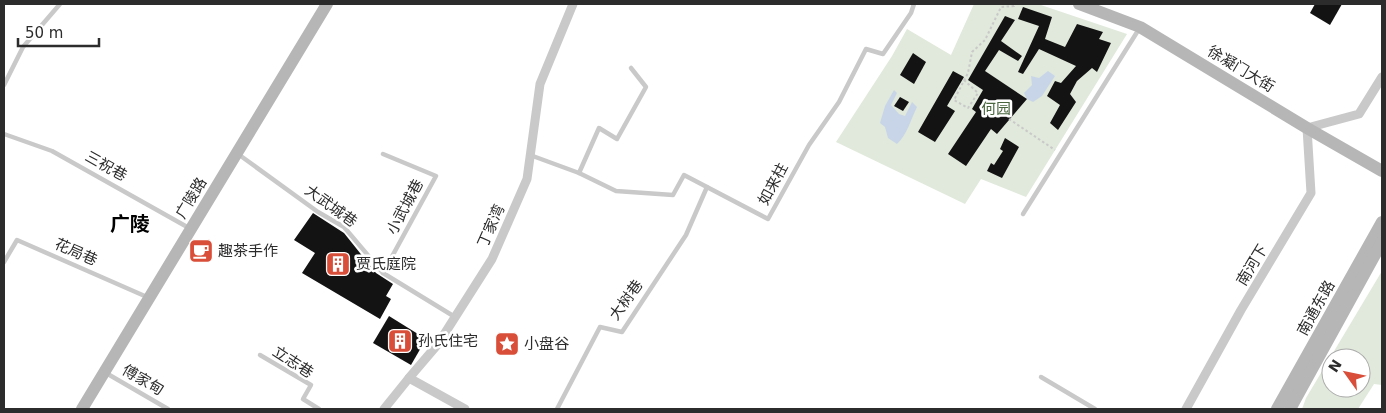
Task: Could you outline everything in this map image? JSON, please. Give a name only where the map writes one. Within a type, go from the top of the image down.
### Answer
[{"type":"street","name":"广陵路","points":[[82,409],[327,4]]},
{"type":"street","name":"丁家湾","points":[[384,409],[438,344],[492,259],[527,179],[540,84],[573,4]]},
{"type":"street","name":"徐凝门大街","points":[[1079,4],[1140,27],[1382,171]]},
{"type":"street","points":[[1308,128],[1359,114],[1382,77]]},
{"type":"street","name":"南河下","points":[[1186,409],[1241,310],[1311,193],[1308,128]]},
{"type":"street","name":"南通东路","points":[[1277,409],[1382,222]]},
{"type":"street","name":"南通东路","points":[[1290,409],[1382,242]]},
{"type":"street","points":[[409,378],[465,409]]},
{"type":"lane","points":[[4,85],[24,47],[60,4]]},
{"type":"lane","name":"如来柱","points":[[530,155],[579,173],[616,191],[672,195],[684,175],[768,219],[809,144],[839,102],[866,49],[883,54],[911,13],[914,4]]},
{"type":"lane","points":[[1023,214],[1140,27]]},
{"type":"lane","points":[[579,173],[599,128],[617,139],[646,87],[631,68]]},
{"type":"lane","name":"三祝巷","points":[[4,134],[52,151],[191,229]]},
{"type":"lane","name":"大武城巷","points":[[237,153],[318,212],[344,227],[383,273],[455,317]]},
{"type":"lane","name":"小武城巷","points":[[383,154],[436,176],[383,273]]},
{"type":"lane","name":"大树巷","points":[[556,409],[600,327],[622,332],[686,235],[707,187]]},
{"type":"lane","name":"花局巷","points":[[4,262],[17,240],[149,298]]},
{"type":"lane","name":"立志巷","points":[[260,355],[312,385],[303,399],[319,409]]},
{"type":"lane","name":"傅家甸","points":[[105,372],[168,409]]},
{"type":"lane","points":[[1041,377],[1095,409]]},
{"type":"path","points":[[964,80],[978,93],[968,108],[954,100],[964,80],[968,73],[972,52],[986,40],[1001,7],[1014,6],[1014,4]]},
{"type":"path","points":[[1009,119],[1061,154]]},
{"type":"green space","name":"何园","points":[[974,4],[1038,4],[1127,34],[1026,197],[981,179],[965,204],[836,142],[892,56],[907,29],[951,55]]},
{"type":"green space","points":[[1382,271],[1382,385],[1374,384],[1371,389],[1371,348],[1336,348]]},
{"type":"green space","points":[[1321,373],[1321,398],[1365,398],[1358,409],[1302,409],[1306,398]]},
{"type":"water","points":[[1048,71],[1055,76],[1042,96],[1033,102],[1027,99],[1024,93],[1032,85],[1031,76],[1039,78]]},
{"type":"water","points":[[894,90],[897,93],[891,105],[899,114],[905,116],[912,102],[917,107],[906,132],[897,144],[888,138],[885,127],[880,123],[885,106]]},
{"type":"building","points":[[1315,4],[1342,4],[1330,25],[1310,13]]},
{"type":"building","points":[[1023,7],[1052,17],[1045,39],[1065,47],[1077,24],[1103,32],[1099,39],[1111,43],[1097,72],[1092,68],[1077,81],[1070,94],[1076,102],[1058,130],[1050,123],[1060,105],[1047,96],[1055,81],[1061,83],[1076,66],[1039,49],[1023,74],[1018,72],[1039,26],[1018,19]]},
{"type":"building","points":[[1005,16],[1015,20],[1001,41],[1022,56],[1018,61],[999,50],[985,71],[1027,99],[997,134],[991,129],[966,166],[948,154],[976,112],[972,109],[983,90],[968,80]]},
{"type":"building","points":[[913,53],[926,62],[914,84],[900,75]]},
{"type":"building","points":[[953,71],[964,77],[947,106],[955,111],[935,142],[918,132]]},
{"type":"building","points":[[900,97],[909,102],[903,111],[894,106]]},
{"type":"building","points":[[1005,138],[1019,147],[1002,178],[987,171],[991,163],[994,165],[1003,151],[1000,149]]},
{"type":"building","name":"贾氏庭院","points":[[313,213],[344,233],[376,273],[393,284],[386,296],[391,299],[380,319],[302,273],[315,253],[294,240]]},
{"type":"building","name":"孙氏住宅","points":[[389,316],[426,339],[411,365],[373,343]]},
{"type":"place","name":"趣茶手作","points":[[201,251]]},
{"type":"place","name":"贾氏庭院","points":[[338,264]]},
{"type":"place","name":"孙氏住宅","points":[[400,341]]},
{"type":"place","name":"小盘谷","points":[[507,344]]},
{"type":"district","name":"广陵","points":[[130,224]]}]
